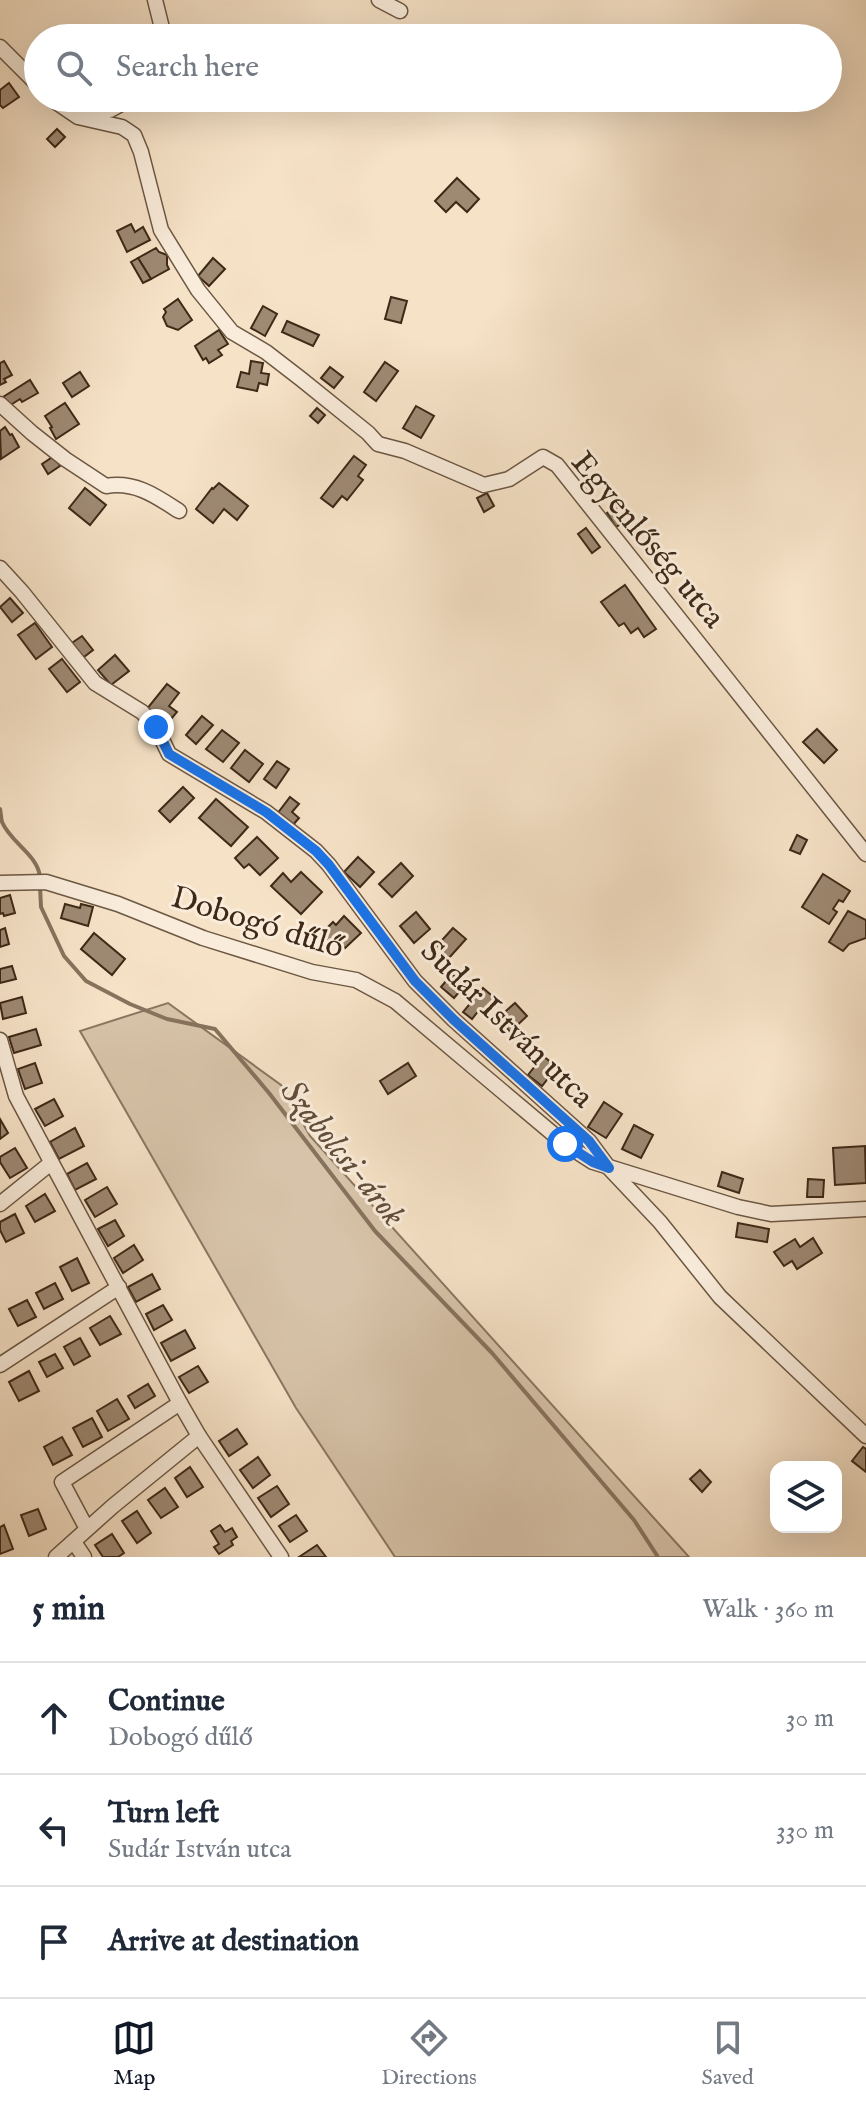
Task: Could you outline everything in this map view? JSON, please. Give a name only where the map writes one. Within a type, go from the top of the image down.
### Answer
[{"type":"street","points":[[155,0],[161,24]]},
{"type":"street","points":[[379,0],[400,11]]},
{"type":"street","points":[[0,47],[24,71]]},
{"type":"street","name":"Egyenlőség utca","points":[[71,112],[78,117],[122,127],[134,135],[161,230],[198,290],[232,332],[266,352],[378,444],[405,451],[484,485],[509,479],[543,457],[557,465],[866,854]]},
{"type":"street","points":[[78,117],[101,112]]},
{"type":"street","points":[[0,404],[32,433],[106,486],[119,484],[145,490],[179,511]]},
{"type":"street","name":"Sudár István utca","points":[[0,568],[95,683],[142,712],[156,727],[169,754],[266,812],[316,851],[415,981],[589,1141],[720,1297],[866,1436]]},
{"type":"street","name":"Dobogó dűlő","points":[[0,883],[40,882],[118,904],[217,942],[312,972],[356,980],[395,1001],[565,1144],[593,1162],[738,1207],[771,1214],[866,1209]]},
{"type":"street","points":[[0,1040],[16,1096],[180,1403],[281,1557]]},
{"type":"street","points":[[0,1204],[51,1163]]},
{"type":"street","points":[[0,1365],[119,1287]]},
{"type":"street","points":[[87,1529],[62,1482],[180,1403]]},
{"type":"street","points":[[56,1557],[199,1436]]},
{"type":"street","points":[[74,1542],[84,1557]]},
{"type":"shaded area","points":[[168,1003],[281,1085],[310,1136],[689,1557],[395,1557],[296,1408],[80,1031]]},
{"type":"building","points":[[9,83],[19,97],[3,108],[0,105],[0,90]]},
{"type":"building","points":[[57,129],[65,137],[55,147],[47,139]]},
{"type":"building","points":[[457,178],[479,199],[467,212],[456,202],[446,212],[435,201]]},
{"type":"building","points":[[131,224],[135,232],[143,227],[150,240],[127,252],[117,231]]},
{"type":"building","points":[[156,248],[167,255],[169,269],[151,279],[138,258]]},
{"type":"building","points":[[138,258],[151,279],[143,283],[131,262]]},
{"type":"building","points":[[213,258],[225,269],[209,286],[198,276]]},
{"type":"building","points":[[391,297],[407,301],[401,323],[385,319]]},
{"type":"building","points":[[178,299],[192,320],[178,330],[167,326],[163,317],[164,309]]},
{"type":"building","points":[[263,306],[277,314],[265,336],[251,328]]},
{"type":"building","points":[[287,321],[319,335],[313,346],[282,332]]},
{"type":"building","points":[[219,330],[228,344],[218,350],[222,355],[209,363],[206,358],[203,360],[195,346]]},
{"type":"building","points":[[4,361],[12,375],[0,385],[0,363]]},
{"type":"building","points":[[251,361],[263,363],[261,373],[269,374],[267,385],[259,383],[257,391],[237,387],[241,372],[249,374]]},
{"type":"building","points":[[385,362],[398,371],[376,401],[364,392]]},
{"type":"building","points":[[330,367],[343,377],[334,388],[321,378]]},
{"type":"building","points":[[80,372],[89,386],[72,397],[63,383]]},
{"type":"building","points":[[30,380],[38,393],[9,406],[3,397]]},
{"type":"building","points":[[65,403],[79,424],[56,439],[45,416]]},
{"type":"building","points":[[416,406],[434,416],[421,438],[403,428]]},
{"type":"building","points":[[317,408],[325,415],[318,423],[310,416]]},
{"type":"building","points":[[5,427],[19,447],[1,459],[0,431]]},
{"type":"building","points":[[54,456],[60,466],[48,474],[42,464]]},
{"type":"building","points":[[354,456],[366,465],[358,476],[363,480],[347,500],[342,496],[333,507],[321,498]]},
{"type":"building","points":[[219,483],[248,506],[237,520],[224,509],[213,523],[196,509]]},
{"type":"building","points":[[85,488],[106,505],[90,525],[69,508]]},
{"type":"building","points":[[487,493],[494,506],[484,512],[477,498]]},
{"type":"building","points":[[616,507],[625,521],[616,527],[607,513]]},
{"type":"building","points":[[586,528],[600,547],[592,553],[578,534]]},
{"type":"building","points":[[625,585],[656,629],[644,637],[638,628],[631,633],[624,623],[619,626],[601,602]]},
{"type":"building","points":[[10,598],[23,613],[12,622],[0,607]]},
{"type":"building","points":[[35,623],[52,647],[36,659],[18,635]]},
{"type":"building","points":[[82,636],[93,650],[80,660],[69,645]]},
{"type":"building","points":[[115,655],[129,671],[111,685],[98,670]]},
{"type":"building","points":[[62,659],[80,682],[67,692],[49,669]]},
{"type":"building","points":[[167,684],[179,693],[169,706],[177,712],[165,726],[146,710]]},
{"type":"building","points":[[202,716],[213,725],[196,744],[186,735]]},
{"type":"building","points":[[817,729],[837,750],[824,763],[803,742]]},
{"type":"building","points":[[222,730],[239,743],[223,762],[206,749]]},
{"type":"building","points":[[245,750],[263,764],[249,782],[231,768]]},
{"type":"building","points":[[277,761],[289,769],[276,788],[264,779]]},
{"type":"building","points":[[183,787],[194,798],[170,822],[159,811]]},
{"type":"building","points":[[290,797],[299,804],[292,812],[299,818],[292,826],[277,814]]},
{"type":"building","points":[[216,799],[248,827],[231,846],[199,818]]},
{"type":"building","points":[[797,835],[807,840],[800,854],[790,850]]},
{"type":"building","points":[[257,837],[278,858],[260,875],[249,864],[244,868],[235,858]]},
{"type":"building","points":[[358,857],[374,872],[360,887],[344,872]]},
{"type":"building","points":[[401,863],[413,876],[392,897],[379,884]]},
{"type":"building","points":[[301,872],[322,892],[301,914],[271,886],[283,873],[291,882]]},
{"type":"building","points":[[823,874],[850,891],[843,902],[839,900],[833,909],[837,912],[829,924],[802,907]]},
{"type":"building","points":[[10,895],[15,913],[4,916],[0,914],[0,898]]},
{"type":"building","points":[[65,904],[93,907],[88,926],[61,918]]},
{"type":"building","points":[[848,911],[866,920],[866,938],[849,944],[843,951],[829,942]]},
{"type":"building","points":[[416,912],[430,929],[414,943],[400,926]]},
{"type":"building","points":[[344,916],[361,933],[345,948],[334,937],[329,942],[321,934]]},
{"type":"building","points":[[5,928],[9,944],[0,947],[0,930]]},
{"type":"building","points":[[453,928],[466,939],[448,959],[435,948]]},
{"type":"building","points":[[94,933],[125,959],[112,975],[81,949]]},
{"type":"building","points":[[12,966],[16,979],[0,983],[0,969]]},
{"type":"building","points":[[452,974],[465,985],[454,998],[441,987]]},
{"type":"building","points":[[483,988],[497,1000],[486,1013],[480,1009],[472,1019],[463,1012]]},
{"type":"building","points":[[22,997],[26,1013],[3,1019],[0,1003]]},
{"type":"building","points":[[515,1003],[527,1016],[510,1032],[498,1018]]},
{"type":"building","points":[[36,1029],[41,1045],[14,1053],[9,1037]]},
{"type":"building","points":[[543,1056],[557,1067],[542,1086],[528,1075]]},
{"type":"building","points":[[35,1063],[42,1083],[25,1089],[18,1069]]},
{"type":"building","points":[[408,1063],[416,1076],[388,1094],[380,1081]]},
{"type":"building","points":[[54,1099],[63,1116],[45,1126],[35,1109]]},
{"type":"building","points":[[604,1102],[622,1114],[606,1138],[588,1127]]},
{"type":"building","points":[[0,1119],[8,1133],[0,1139]]},
{"type":"building","points":[[634,1125],[653,1135],[641,1158],[622,1149]]},
{"type":"building","points":[[75,1128],[84,1146],[59,1159],[50,1142]]},
{"type":"building","points":[[865,1146],[866,1183],[835,1185],[833,1148]]},
{"type":"building","points":[[15,1148],[27,1168],[10,1178],[0,1157]]},
{"type":"building","points":[[87,1163],[96,1179],[75,1190],[67,1174]]},
{"type":"building","points":[[722,1172],[743,1179],[739,1193],[718,1186]]},
{"type":"building","points":[[808,1179],[824,1180],[823,1197],[807,1197]]},
{"type":"building","points":[[107,1187],[117,1204],[95,1217],[85,1200]]},
{"type":"building","points":[[45,1194],[55,1211],[35,1222],[26,1206]]},
{"type":"building","points":[[15,1214],[24,1233],[6,1242],[0,1222]]},
{"type":"building","points":[[115,1220],[124,1236],[108,1246],[98,1229]]},
{"type":"building","points":[[738,1223],[769,1229],[767,1242],[736,1237]]},
{"type":"building","points":[[813,1238],[822,1253],[797,1269],[792,1261],[784,1266],[774,1252],[795,1239],[800,1247]]},
{"type":"building","points":[[134,1245],[143,1260],[123,1273],[114,1258]]},
{"type":"building","points":[[77,1258],[89,1283],[72,1291],[60,1267]]},
{"type":"building","points":[[152,1274],[160,1289],[136,1302],[128,1287]]},
{"type":"building","points":[[55,1283],[63,1299],[44,1309],[36,1293]]},
{"type":"building","points":[[27,1300],[36,1317],[18,1326],[9,1309]]},
{"type":"building","points":[[163,1305],[172,1320],[154,1330],[146,1314]]},
{"type":"building","points":[[110,1316],[121,1334],[100,1345],[90,1328]]},
{"type":"building","points":[[185,1330],[195,1348],[171,1361],[161,1343]]},
{"type":"building","points":[[80,1338],[90,1356],[74,1365],[64,1347]]},
{"type":"building","points":[[55,1354],[63,1368],[47,1377],[39,1362]]},
{"type":"building","points":[[198,1366],[208,1382],[189,1393],[179,1377]]},
{"type":"building","points":[[29,1371],[39,1391],[19,1401],[9,1382]]},
{"type":"building","points":[[148,1384],[155,1396],[135,1408],[128,1396]]},
{"type":"building","points":[[117,1399],[129,1419],[108,1431],[97,1411]]},
{"type":"building","points":[[92,1418],[102,1437],[83,1447],[73,1428]]},
{"type":"building","points":[[237,1429],[247,1444],[229,1456],[219,1441]]},
{"type":"building","points":[[62,1437],[72,1455],[53,1465],[44,1447]]},
{"type":"building","points":[[863,1447],[866,1449],[866,1472],[852,1461]]},
{"type":"building","points":[[258,1457],[270,1475],[253,1488],[240,1470]]},
{"type":"building","points":[[190,1467],[203,1487],[187,1497],[175,1478]]},
{"type":"building","points":[[700,1470],[711,1482],[702,1492],[690,1479]]},
{"type":"building","points":[[277,1486],[289,1504],[271,1517],[258,1498]]},
{"type":"building","points":[[165,1488],[178,1507],[161,1518],[148,1500]]},
{"type":"building","points":[[38,1509],[46,1529],[29,1536],[21,1515]]},
{"type":"building","points":[[137,1511],[151,1533],[137,1543],[122,1521]]},
{"type":"building","points":[[296,1515],[307,1531],[290,1542],[279,1526]]},
{"type":"building","points":[[4,1525],[13,1549],[0,1554],[0,1527]]},
{"type":"building","points":[[220,1525],[225,1532],[232,1528],[237,1537],[231,1541],[233,1545],[219,1554],[214,1547],[219,1544],[211,1531]]},
{"type":"building","points":[[112,1534],[124,1553],[118,1557],[103,1557],[95,1545]]},
{"type":"building","points":[[317,1545],[326,1557],[299,1557]]},
{"type":"waterway","name":"Szabolcsi-árok","points":[[0,809],[6,829],[34,862],[40,877]]},
{"type":"waterway","name":"Szabolcsi-árok","points":[[40,886],[41,907],[64,956],[86,981],[167,1019],[215,1029],[269,1093],[375,1231],[492,1353],[634,1520],[658,1557]]},
{"type":"route","points":[[156,727],[169,754],[266,812],[316,851],[415,981],[589,1141],[609,1168],[565,1144]]}]
